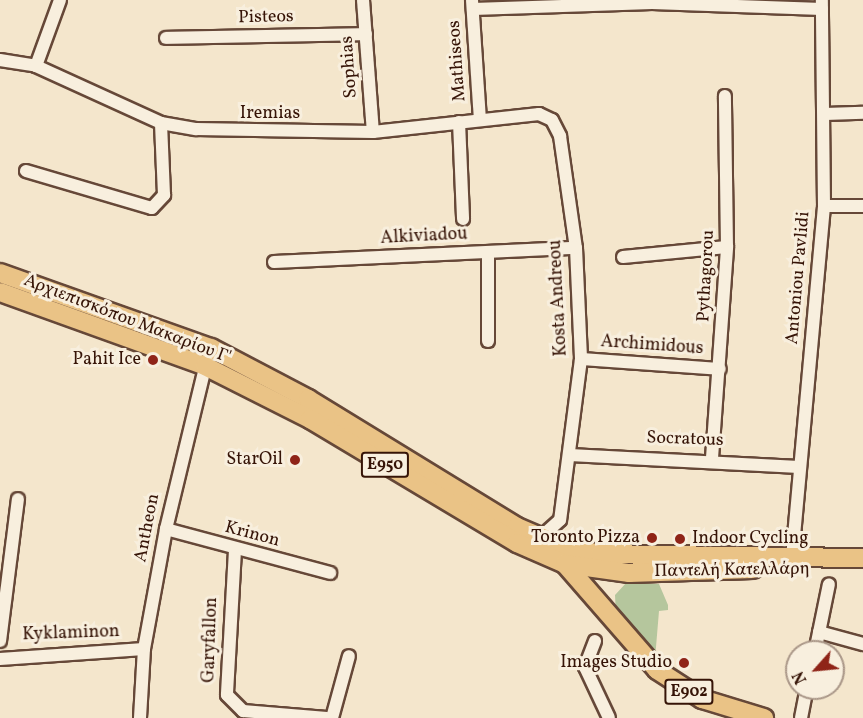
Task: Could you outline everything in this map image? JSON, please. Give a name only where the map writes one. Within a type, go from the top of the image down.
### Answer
[{"type":"main road","name":"Αρχιεπισκόπου Μακαρίου Γ'","points":[[0,273],[211,348],[540,538],[601,563]]},
{"type":"main road","name":"Αρχιεπισκόπου Μακαρίου Γ'","points":[[0,292],[205,366],[310,419],[517,543],[565,564],[601,563]]},
{"type":"main road","name":"Παντελή Κατελλάρη","points":[[601,563],[863,558]]},
{"type":"main road","name":"Παντελή Κατελλάρη","points":[[601,563],[863,569]]},
{"type":"main road","points":[[601,563],[609,621]]},
{"type":"main road","name":"Αρχιεπισκόπου Μακαρίου Γ'","points":[[565,564],[609,621],[681,688],[764,718]]},
{"type":"street","points":[[36,66],[60,0]]},
{"type":"street","name":"Sophias","points":[[363,0],[373,132]]},
{"type":"street","points":[[473,4],[563,2],[822,4]]},
{"type":"street","name":"Mathiseos","points":[[473,4],[480,120]]},
{"type":"street","name":"Antoniou Pavlidi","points":[[792,558],[798,467],[824,206],[825,114],[822,4]]},
{"type":"street","name":"Pisteos","points":[[166,38],[366,34]]},
{"type":"street","name":"Iremias","points":[[0,60],[36,66],[161,123],[237,132],[373,132],[539,114],[552,120]]},
{"type":"street","name":"Pythagorou","points":[[712,458],[727,248],[725,96]]},
{"type":"street","points":[[825,114],[863,113]]},
{"type":"street","name":"Kosta Andreou","points":[[540,538],[560,520],[571,455],[581,359],[576,248],[560,136],[552,120]]},
{"type":"street","points":[[459,122],[463,219]]},
{"type":"street","points":[[27,171],[141,207],[160,204],[161,123]]},
{"type":"street","points":[[824,206],[863,206]]},
{"type":"street","name":"Alkiviadou","points":[[274,262],[576,248]]},
{"type":"street","points":[[623,257],[727,248]]},
{"type":"street","points":[[488,252],[488,342]]},
{"type":"street","name":"Antheon","points":[[140,718],[144,649],[166,529],[211,348]]},
{"type":"street","name":"Archimidous","points":[[581,359],[720,369]]},
{"type":"street","name":"Socratous","points":[[571,455],[712,458],[798,467]]},
{"type":"street","points":[[0,640],[18,499]]},
{"type":"street","name":"Krinon","points":[[166,529],[235,550],[330,573]]},
{"type":"street","name":"Garyfallon","points":[[235,550],[227,695],[243,711],[327,718]]},
{"type":"street","points":[[817,640],[829,584]]},
{"type":"street","points":[[819,632],[863,644]]},
{"type":"street","points":[[595,642],[585,667],[609,718]]},
{"type":"street","name":"Kyklaminon","points":[[0,659],[144,649]]},
{"type":"street","points":[[332,718],[349,656]]},
{"type":"street","points":[[801,718],[805,700]]},
{"type":"green space","points":[[627,582],[659,584],[668,605],[668,610],[659,611],[655,659],[616,616],[615,595]]},
{"type":"place","name":"Pahit Ice","points":[[153,360]]},
{"type":"place","name":"StarOil","points":[[295,460]]},
{"type":"place","name":"Toronto Pizza","points":[[652,538]]},
{"type":"place","name":"Indoor Cycling","points":[[680,539]]},
{"type":"place","name":"Images Studio","points":[[684,663]]}]
